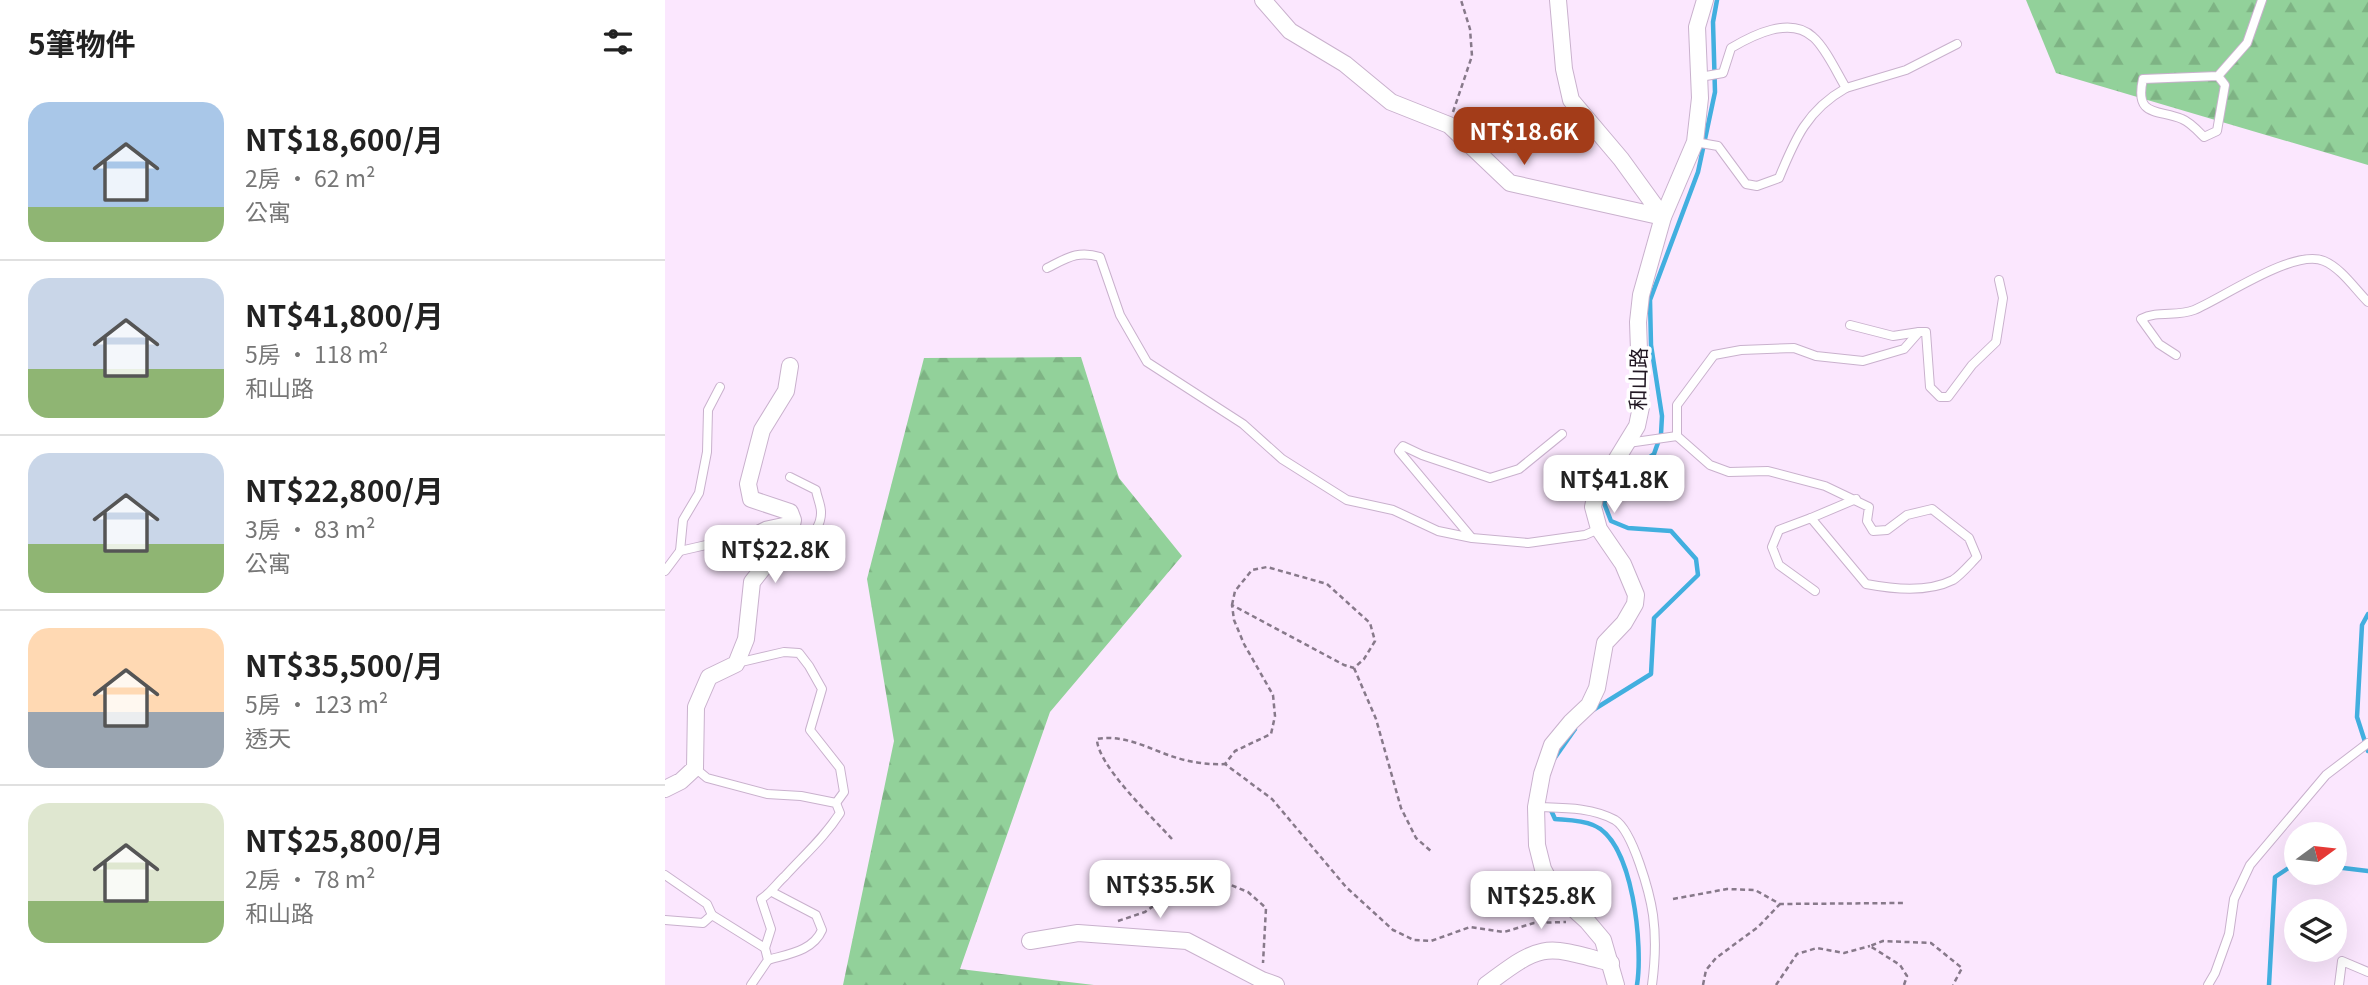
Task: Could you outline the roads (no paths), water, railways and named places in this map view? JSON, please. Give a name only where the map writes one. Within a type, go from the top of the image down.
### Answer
[{"type":"street","points":[[1263,0],[1290,31],[1345,64],[1391,102],[1449,125],[1510,183],[1663,217]]},
{"type":"street","points":[[1558,0],[1564,69],[1571,100],[1621,159],[1663,217]]},
{"type":"street","name":"和山路","points":[[1616,985],[1603,940],[1555,891],[1543,869],[1537,845],[1536,807],[1542,774],[1552,745],[1590,705],[1597,688],[1605,643],[1624,624],[1635,604],[1636,595],[1623,564],[1599,529],[1593,507],[1596,493],[1637,426],[1641,407],[1638,321],[1641,295],[1663,217],[1695,142],[1699,121],[1700,76],[1697,27],[1705,0]]},
{"type":"street","points":[[665,789],[681,781],[695,768],[696,707],[709,677],[736,664],[746,639],[752,582],[790,534],[793,520],[790,512],[751,499],[748,484],[762,430],[786,391],[790,366]]},
{"type":"street","points":[[1030,941],[1078,933],[1187,941],[1269,982]]},
{"type":"street","points":[[1486,985],[1511,965],[1542,950],[1560,949],[1611,963]]},
{"type":"lane","points":[[2218,76],[2225,85],[2217,131],[2204,137],[2184,119],[2153,113],[2145,105],[2140,93],[2143,79],[2218,76],[2248,43],[2262,0]]},
{"type":"lane","points":[[1700,76],[1723,74],[1731,48],[1749,37],[1788,27],[1804,31],[1815,38],[1846,88]]},
{"type":"lane","points":[[1695,142],[1718,146],[1746,184],[1757,186],[1779,178],[1796,138],[1826,100],[1846,88],[1906,70],[1957,44]]},
{"type":"lane","points":[[1047,268],[1073,254],[1085,253],[1100,257],[1120,315],[1147,362],[1243,424],[1282,459],[1347,500],[1393,510],[1438,531],[1472,538],[1528,544],[1585,535],[1599,529]]},
{"type":"lane","points":[[2176,355],[2159,344],[2141,319],[2152,313],[2191,311],[2256,277],[2298,260],[2321,259],[2333,266],[2368,302]]},
{"type":"lane","points":[[1850,325],[1893,336],[1926,332],[1930,387],[1940,397],[1948,397],[1972,365],[1996,342],[2003,298],[1999,280]]},
{"type":"lane","points":[[1811,518],[1866,584],[1897,589],[1928,587],[1953,580],[1977,557],[1969,538],[1931,509],[1907,515],[1887,530],[1873,531],[1867,521],[1869,507],[1825,486],[1768,471],[1730,471],[1710,465],[1677,436],[1677,405],[1714,355],[1741,350],[1794,348],[1816,355],[1864,361],[1904,349],[1919,332]]},
{"type":"lane","points":[[665,571],[680,551],[683,520],[699,493],[706,452],[708,410],[720,387]]},
{"type":"lane","points":[[1472,538],[1399,451],[1403,446],[1490,478],[1519,469],[1562,434]]},
{"type":"lane","points":[[1626,443],[1677,436]]},
{"type":"lane","points":[[764,569],[801,547],[819,525],[821,512],[815,490],[790,477]]},
{"type":"lane","points":[[1815,591],[1779,565],[1772,547],[1779,530],[1856,499]]},
{"type":"lane","points":[[680,551],[745,536],[765,526],[793,520]]},
{"type":"lane","points":[[736,664],[784,652],[799,653],[809,666],[822,689],[810,730],[840,768],[843,792],[836,803]]},
{"type":"lane","points":[[2208,985],[2229,934],[2234,899],[2250,865],[2326,775],[2368,743]]},
{"type":"lane","points":[[695,768],[707,778],[767,794],[801,796],[836,803]]},
{"type":"lane","points":[[768,960],[765,948],[771,929],[761,899],[772,892],[783,877],[827,834],[840,813],[836,803]]},
{"type":"lane","points":[[1536,807],[1588,810],[1618,821],[1630,840],[1644,875],[1653,916],[1652,985]]},
{"type":"lane","points":[[665,875],[707,904],[712,915],[765,948]]},
{"type":"lane","points":[[751,985],[768,960],[802,950],[818,939],[822,930],[816,915],[772,892]]},
{"type":"lane","points":[[665,920],[703,923],[712,915]]},
{"type":"lane","points":[[2339,985],[2342,961],[2368,972]]},
{"type":"waterway","points":[[1593,710],[1651,674],[1654,618],[1698,575],[1696,559],[1671,531],[1628,528],[1611,521],[1604,503],[1616,480],[1654,454],[1661,434],[1662,416],[1651,345],[1650,300],[1698,172],[1715,92],[1713,22],[1717,0]]},
{"type":"waterway","points":[[2368,614],[2362,625],[2357,717],[2368,751]]},
{"type":"waterway","points":[[1554,759],[1575,729]]},
{"type":"waterway","points":[[1550,808],[1555,819],[1593,825],[1607,835],[1618,852],[1627,873],[1637,922],[1637,985]]},
{"type":"waterway","points":[[2347,868],[2368,871]]},
{"type":"waterway","points":[[2269,985],[2275,877],[2284,871]]}]
